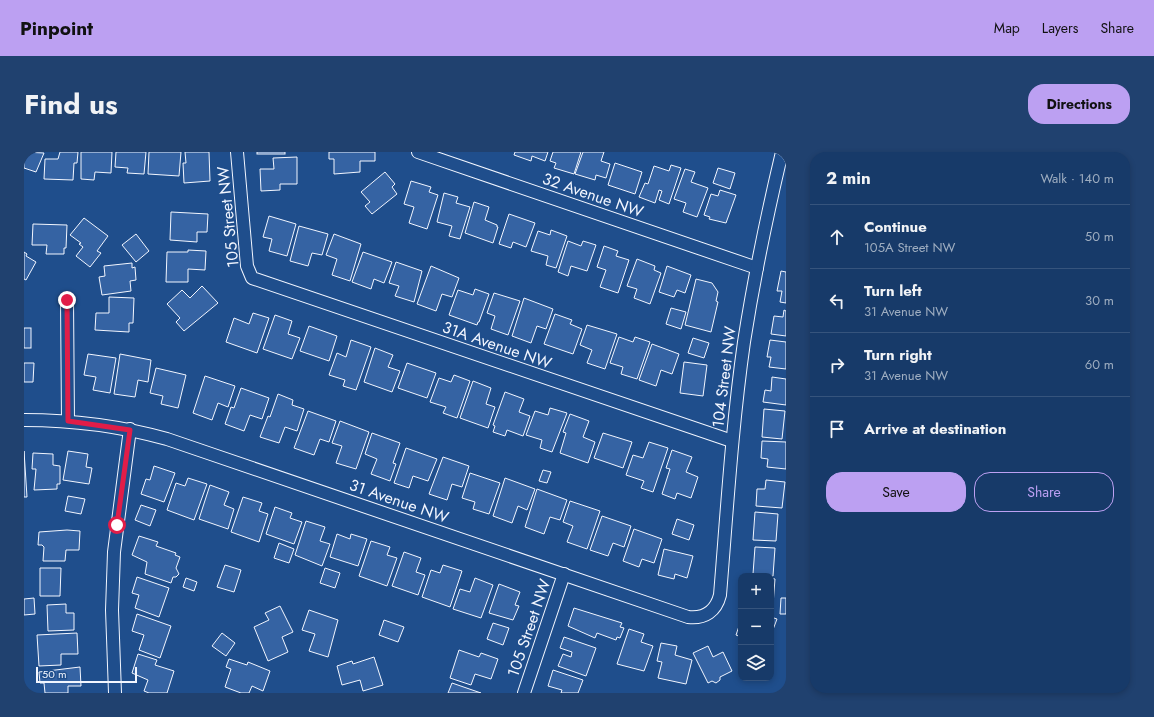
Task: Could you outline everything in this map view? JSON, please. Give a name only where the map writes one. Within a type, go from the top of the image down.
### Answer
[{"type":"street","name":"105 Street NW","points":[[237,152],[247,266],[252,278]]},
{"type":"street","name":"32 Avenue NW","points":[[418,152],[757,268]]},
{"type":"street","name":"104 Street NW","points":[[715,608],[720,595],[732,441],[744,343],[757,268],[782,152]]},
{"type":"street","name":"31A Avenue NW","points":[[252,278],[732,441]]},
{"type":"street","points":[[67,300],[68,421]]},
{"type":"street","name":"31 Avenue NW","points":[[24,420],[68,421],[130,430],[181,443],[688,617],[703,617],[715,608]]},
{"type":"street","points":[[115,693],[112,610],[114,558],[130,430]]},
{"type":"street","name":"105 Street NW","points":[[524,693],[564,574]]},
{"type":"building","points":[[24,152],[44,153],[36,172],[24,168]]},
{"type":"building","points":[[60,152],[78,152],[77,163],[74,163],[73,180],[44,179],[45,159],[58,159]]},
{"type":"building","points":[[81,152],[112,152],[111,173],[95,172],[94,180],[81,179]]},
{"type":"building","points":[[116,152],[146,152],[144,174],[127,173],[128,168],[115,167]]},
{"type":"building","points":[[149,152],[181,152],[179,176],[148,174]]},
{"type":"building","points":[[185,152],[209,152],[210,181],[184,183],[183,163],[186,163]]},
{"type":"building","points":[[257,152],[285,152],[285,154],[257,154]]},
{"type":"building","points":[[329,152],[375,152],[375,161],[360,161],[360,172],[334,174],[334,159],[329,159]]},
{"type":"building","points":[[515,152],[548,152],[545,161],[532,156],[531,161],[514,155]]},
{"type":"building","points":[[553,152],[581,152],[574,174],[554,168],[556,163],[550,161]]},
{"type":"building","points":[[583,152],[604,152],[601,161],[610,164],[606,178],[596,175],[595,180],[575,174]]},
{"type":"building","points":[[297,157],[297,184],[280,184],[280,190],[261,191],[260,169],[274,169],[273,158]]},
{"type":"building","points":[[615,163],[642,172],[635,194],[608,185]]},
{"type":"building","points":[[671,165],[681,168],[669,204],[659,200],[662,191],[659,190],[655,203],[639,197],[645,183],[648,184],[654,166],[669,171]]},
{"type":"building","points":[[718,168],[735,173],[730,189],[713,183]]},
{"type":"building","points":[[685,169],[695,172],[691,182],[708,188],[697,217],[683,212],[686,203],[674,199]]},
{"type":"building","points":[[385,172],[395,184],[392,187],[397,194],[372,214],[365,206],[370,202],[361,192]]},
{"type":"building","points":[[411,181],[431,187],[429,192],[438,195],[427,229],[409,223],[414,207],[404,204]]},
{"type":"building","points":[[720,190],[736,195],[726,223],[709,219],[710,217],[704,215],[711,194],[718,196]]},
{"type":"building","points":[[444,193],[458,197],[456,203],[470,207],[460,239],[449,236],[452,226],[437,222]]},
{"type":"building","points":[[474,202],[489,207],[485,220],[497,225],[498,227],[493,243],[465,233]]},
{"type":"building","points":[[171,212],[208,214],[207,232],[197,232],[197,242],[170,240]]},
{"type":"building","points":[[509,214],[535,223],[526,247],[513,242],[511,248],[499,244]]},
{"type":"building","points":[[269,216],[296,224],[287,256],[269,251],[272,239],[263,237]]},
{"type":"building","points":[[84,218],[108,236],[97,251],[101,253],[90,267],[76,256],[83,247],[79,244],[81,243],[70,235]]},
{"type":"building","points":[[33,224],[67,225],[66,248],[64,248],[64,254],[46,254],[47,245],[32,245]]},
{"type":"building","points":[[299,226],[328,234],[322,255],[312,253],[308,266],[290,261]]},
{"type":"building","points":[[551,230],[567,236],[556,268],[546,265],[548,256],[531,251],[538,231],[550,235]]},
{"type":"building","points":[[136,234],[149,251],[136,262],[122,245]]},
{"type":"building","points":[[334,234],[361,244],[350,281],[332,275],[337,259],[326,255]]},
{"type":"building","points":[[568,241],[581,246],[583,241],[596,245],[587,271],[571,266],[568,276],[558,272]]},
{"type":"building","points":[[604,246],[618,251],[616,256],[629,260],[618,293],[600,287],[606,270],[597,267]]},
{"type":"building","points":[[188,250],[206,251],[205,270],[188,269],[188,282],[166,282],[167,252],[188,252]]},
{"type":"building","points":[[24,252],[27,254],[26,256],[36,262],[26,280],[24,279]]},
{"type":"building","points":[[363,252],[392,262],[384,283],[374,279],[371,289],[352,282]]},
{"type":"building","points":[[637,259],[655,266],[654,270],[661,273],[650,304],[634,298],[637,289],[627,286]]},
{"type":"building","points":[[396,262],[422,271],[414,302],[395,296],[399,286],[389,283]]},
{"type":"building","points":[[132,263],[132,268],[135,267],[136,280],[130,281],[131,291],[102,295],[99,277],[105,276],[104,266]]},
{"type":"building","points":[[431,266],[459,278],[452,297],[442,294],[436,311],[417,304]]},
{"type":"building","points":[[667,266],[691,275],[685,293],[677,290],[674,297],[659,292]]},
{"type":"building","points":[[781,271],[786,272],[786,303],[780,302],[782,291],[777,291]]},
{"type":"building","points":[[696,279],[712,283],[718,292],[716,301],[718,302],[711,332],[685,325]]},
{"type":"building","points":[[202,286],[218,303],[184,331],[176,322],[180,318],[167,304],[182,290],[190,298]]},
{"type":"building","points":[[475,289],[489,294],[477,325],[449,315],[458,290],[473,295]]},
{"type":"building","points":[[494,293],[520,301],[508,335],[491,329],[495,316],[487,313]]},
{"type":"building","points":[[109,297],[134,298],[133,323],[129,323],[129,332],[95,330],[96,313],[109,313]]},
{"type":"building","points":[[524,298],[553,309],[546,329],[537,326],[531,343],[512,336]]},
{"type":"building","points":[[671,308],[686,312],[681,329],[666,324]]},
{"type":"building","points":[[784,310],[786,311],[786,336],[771,334],[774,316],[783,317]]},
{"type":"building","points":[[253,313],[269,318],[257,353],[226,342],[234,318],[249,324]]},
{"type":"building","points":[[555,314],[572,320],[570,324],[582,329],[573,354],[544,344]]},
{"type":"building","points":[[275,315],[292,321],[288,334],[300,338],[292,359],[263,349]]},
{"type":"building","points":[[587,325],[617,334],[605,369],[587,363],[592,350],[580,345]]},
{"type":"building","points":[[309,326],[337,336],[329,361],[300,351]]},
{"type":"building","points":[[24,328],[31,328],[31,348],[24,348]]},
{"type":"building","points":[[619,337],[633,342],[635,337],[650,342],[637,379],[621,374],[623,367],[610,363]]},
{"type":"building","points":[[693,338],[709,343],[704,358],[688,353]]},
{"type":"building","points":[[351,340],[371,347],[356,390],[343,386],[345,380],[329,375],[337,353],[346,357]]},
{"type":"building","points":[[770,340],[786,342],[786,369],[769,367],[771,357],[767,357]]},
{"type":"building","points":[[652,344],[679,354],[672,374],[661,370],[656,386],[639,380]]},
{"type":"building","points":[[375,348],[393,355],[388,367],[400,371],[392,392],[364,382]]},
{"type":"building","points":[[88,354],[116,358],[110,393],[93,390],[96,377],[84,375]]},
{"type":"building","points":[[120,354],[151,360],[148,382],[138,380],[135,397],[114,394]]},
{"type":"building","points":[[684,362],[707,365],[703,396],[680,393]]},
{"type":"building","points":[[24,363],[34,363],[33,382],[24,382]]},
{"type":"building","points":[[407,363],[436,373],[427,398],[398,388]]},
{"type":"building","points":[[156,368],[186,375],[178,408],[161,404],[163,396],[150,393]]},
{"type":"building","points":[[454,375],[470,381],[457,418],[443,413],[446,407],[430,402],[439,378],[451,382]]},
{"type":"building","points":[[205,376],[235,386],[228,407],[218,403],[212,420],[193,413]]},
{"type":"building","points":[[772,377],[786,379],[786,405],[763,402],[765,390],[771,391]]},
{"type":"building","points":[[473,381],[491,388],[486,404],[495,407],[488,428],[460,418]]},
{"type":"building","points":[[241,388],[269,398],[262,419],[250,415],[244,431],[225,424],[231,407],[234,408]]},
{"type":"building","points":[[505,392],[524,399],[519,412],[530,416],[523,436],[507,430],[505,436],[493,432],[495,426],[493,425]]},
{"type":"building","points":[[278,394],[293,400],[292,405],[304,409],[297,431],[285,427],[279,443],[260,437],[268,416],[270,417]]},
{"type":"building","points":[[550,408],[567,413],[552,452],[540,448],[542,440],[526,435],[535,411],[548,415]]},
{"type":"building","points":[[764,409],[785,411],[782,439],[762,437]]},
{"type":"building","points":[[308,411],[336,421],[329,442],[320,439],[314,455],[294,448]]},
{"type":"building","points":[[570,414],[589,421],[583,437],[595,442],[588,463],[560,453],[566,433],[563,432]]},
{"type":"building","points":[[340,421],[369,432],[356,469],[336,463],[342,446],[332,443]]},
{"type":"building","points":[[372,433],[400,443],[393,463],[396,464],[390,481],[371,474],[377,459],[365,454]]},
{"type":"building","points":[[603,433],[632,442],[623,468],[594,458]]},
{"type":"building","points":[[762,441],[786,442],[786,469],[767,467],[768,459],[761,458]]},
{"type":"building","points":[[649,442],[668,448],[653,492],[641,488],[644,481],[626,475],[633,455],[643,458]]},
{"type":"building","points":[[406,448],[437,459],[428,481],[413,476],[409,488],[394,483]]},
{"type":"building","points":[[672,450],[692,457],[686,472],[698,477],[691,498],[677,493],[675,499],[662,494],[670,469],[666,468]]},
{"type":"building","points":[[24,451],[27,497],[24,497]]},
{"type":"building","points":[[68,451],[88,454],[86,467],[92,468],[89,484],[63,480]]},
{"type":"building","points":[[33,453],[53,454],[53,465],[60,466],[60,484],[57,484],[57,489],[34,490],[36,469],[32,469]]},
{"type":"building","points":[[443,457],[469,466],[462,487],[452,484],[447,500],[429,494]]},
{"type":"building","points":[[154,466],[175,473],[164,502],[141,494],[146,479],[150,480]]},
{"type":"building","points":[[543,470],[551,472],[547,483],[539,481]]},
{"type":"building","points":[[470,473],[500,483],[489,514],[473,509],[475,502],[462,498]]},
{"type":"building","points":[[188,478],[207,484],[194,520],[167,510],[176,483],[185,486]]},
{"type":"building","points":[[505,478],[535,489],[527,510],[518,506],[512,523],[493,516]]},
{"type":"building","points":[[766,480],[785,482],[782,508],[756,506],[757,489],[765,489]]},
{"type":"building","points":[[210,485],[229,492],[224,505],[234,509],[228,529],[199,519]]},
{"type":"building","points":[[537,489],[567,500],[560,520],[550,517],[544,534],[525,527]]},
{"type":"building","points":[[68,496],[85,499],[81,514],[65,511]]},
{"type":"building","points":[[243,497],[262,503],[259,511],[268,514],[259,542],[231,532]]},
{"type":"building","points":[[570,501],[600,511],[587,549],[567,542],[573,526],[563,522]]},
{"type":"building","points":[[141,505],[156,510],[150,526],[135,520]]},
{"type":"building","points":[[275,507],[292,513],[290,518],[302,522],[294,544],[266,534]]},
{"type":"building","points":[[755,512],[778,514],[776,541],[753,540]]},
{"type":"building","points":[[602,516],[631,526],[624,547],[613,543],[608,556],[590,550]]},
{"type":"building","points":[[677,519],[694,525],[689,540],[672,534]]},
{"type":"building","points":[[306,521],[325,527],[320,541],[330,544],[322,566],[295,555]]},
{"type":"building","points":[[634,529],[662,539],[654,563],[642,559],[639,567],[623,561]]},
{"type":"building","points":[[67,530],[80,531],[79,550],[66,550],[65,561],[43,561],[44,547],[42,545],[38,545],[39,532]]},
{"type":"building","points":[[337,534],[350,539],[351,534],[367,539],[358,566],[330,557]]},
{"type":"building","points":[[139,536],[158,542],[156,546],[176,553],[175,555],[180,557],[176,568],[179,574],[176,577],[173,577],[171,583],[145,574],[147,562],[132,555]]},
{"type":"building","points":[[371,541],[390,547],[387,555],[397,558],[387,586],[359,576]]},
{"type":"building","points":[[279,543],[294,549],[289,563],[274,558]]},
{"type":"building","points":[[755,547],[775,548],[773,573],[753,573]]},
{"type":"building","points":[[664,549],[693,556],[687,578],[675,574],[674,579],[658,575]]},
{"type":"building","points":[[404,552],[421,558],[416,572],[425,575],[418,595],[392,586]]},
{"type":"building","points":[[225,565],[241,570],[234,592],[217,587]]},
{"type":"building","points":[[443,565],[462,571],[450,607],[422,597],[431,570],[440,573]]},
{"type":"building","points":[[40,568],[61,568],[60,596],[40,596]]},
{"type":"building","points":[[325,568],[340,573],[335,588],[320,583]]},
{"type":"building","points":[[137,577],[169,588],[159,617],[135,608],[139,595],[132,593]]},
{"type":"building","points":[[186,578],[197,582],[194,591],[183,587]]},
{"type":"building","points":[[475,578],[493,585],[481,618],[453,609],[460,589],[470,592]]},
{"type":"building","points":[[499,584],[520,592],[515,605],[519,606],[513,620],[489,613]]},
{"type":"building","points":[[34,598],[35,614],[24,615],[24,599]]},
{"type":"building","points":[[781,598],[786,598],[786,614],[780,614]]},
{"type":"building","points":[[66,604],[66,613],[74,613],[74,630],[48,631],[47,605]]},
{"type":"building","points":[[280,606],[293,632],[282,637],[288,652],[268,661],[254,627],[269,620],[265,613]]},
{"type":"building","points":[[574,608],[622,623],[620,627],[624,628],[620,638],[617,637],[616,640],[597,633],[595,638],[568,626]]},
{"type":"building","points":[[309,610],[338,620],[328,657],[309,651],[315,634],[302,630]]},
{"type":"building","points":[[137,614],[171,626],[160,658],[139,650],[144,635],[132,631]]},
{"type":"building","points":[[774,618],[777,619],[774,627]]},
{"type":"building","points":[[384,620],[404,627],[398,642],[379,635]]},
{"type":"building","points":[[493,623],[509,628],[503,645],[487,639]]},
{"type":"building","points":[[629,629],[644,634],[641,642],[653,646],[644,671],[617,664]]},
{"type":"building","points":[[77,633],[78,654],[61,654],[61,665],[39,666],[37,635]]},
{"type":"building","points":[[222,633],[235,643],[226,656],[212,646]]},
{"type":"building","points":[[564,637],[596,648],[586,676],[558,666],[563,654],[571,657],[572,652],[560,648]]},
{"type":"building","points":[[661,643],[677,646],[675,655],[692,660],[686,684],[658,678],[662,662],[657,661]]},
{"type":"building","points":[[708,646],[713,657],[723,652],[732,671],[720,677],[720,680],[716,683],[712,681],[708,683],[693,653]]},
{"type":"building","points":[[459,650],[479,657],[481,653],[498,659],[491,679],[475,674],[471,685],[450,678]]},
{"type":"building","points":[[138,654],[157,660],[155,665],[174,671],[167,693],[149,693],[144,691],[148,680],[132,673]]},
{"type":"building","points":[[374,657],[383,685],[363,691],[360,680],[342,685],[337,666],[352,661],[353,664]]},
{"type":"building","points":[[229,659],[247,665],[248,662],[270,671],[263,691],[252,686],[249,693],[241,693],[225,687],[231,669],[226,667]]},
{"type":"building","points":[[80,667],[81,686],[68,686],[68,693],[45,693],[44,683],[40,683],[39,672]]},
{"type":"building","points":[[553,670],[583,680],[578,693],[561,693],[562,690],[548,686]]},
{"type":"building","points":[[452,683],[481,693],[448,693]]},
{"type":"route","points":[[67,300],[68,421],[98,424],[130,430],[117,525]]}]
